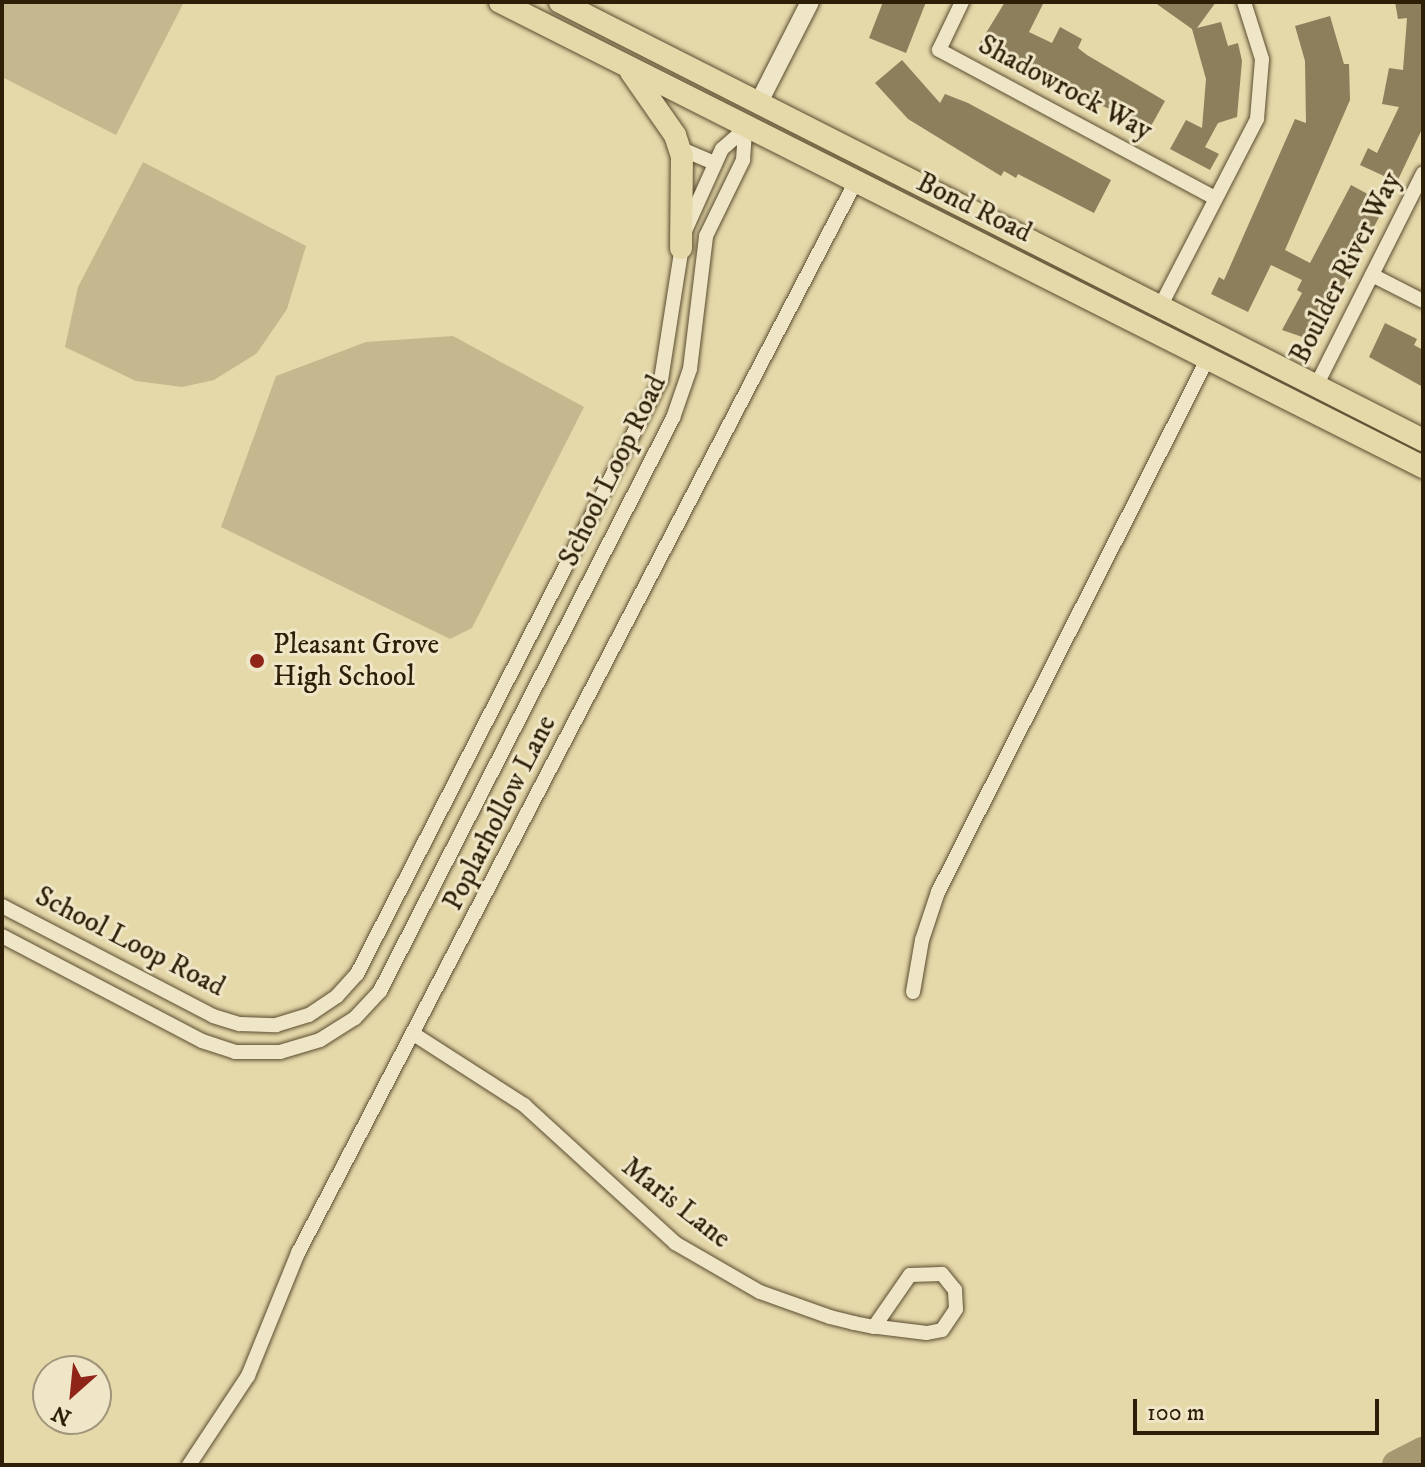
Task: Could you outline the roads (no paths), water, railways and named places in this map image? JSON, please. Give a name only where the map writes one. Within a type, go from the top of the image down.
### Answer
[{"type":"main road","name":"Bond Road","points":[[500,2],[745,129],[1423,467]]},
{"type":"main road","name":"Bond Road","points":[[560,2],[1423,440]]},
{"type":"main road","points":[[628,68],[679,148],[681,248]]},
{"type":"main road","points":[[1167,337],[1187,336],[1297,390],[1316,386]]},
{"type":"street","points":[[758,104],[810,2]]},
{"type":"street","name":"Shadowrock Way","points":[[962,2],[939,50],[1215,198]]},
{"type":"street","points":[[1160,307],[1257,119],[1262,59],[1244,2]]},
{"type":"street","name":"School Loop Road","points":[[2,906],[213,1016],[240,1024],[276,1025],[309,1015],[337,996],[357,974],[382,927],[661,380],[681,248],[722,149],[745,129]]},
{"type":"street","name":"School Loop Road","points":[[2,936],[202,1041],[235,1052],[280,1052],[320,1040],[355,1018],[380,991],[673,418],[690,369],[706,236],[743,160],[745,129]]},
{"type":"street","points":[[679,148],[715,163]]},
{"type":"street","name":"Boulder River Way","points":[[1316,386],[1423,173]]},
{"type":"street","name":"Poplarhollow Lane","points":[[189,1465],[248,1376],[298,1253],[415,1035],[855,183]]},
{"type":"street","points":[[1372,275],[1423,301]]},
{"type":"street","points":[[913,992],[922,940],[938,892],[1208,358]]},
{"type":"street","name":"Maris Lane","points":[[415,1035],[524,1105],[636,1211],[695,1257],[778,1300],[874,1327],[942,1330],[956,1309],[955,1290],[942,1274],[926,1271],[910,1275],[874,1327]]},
{"type":"waterway","points":[[1397,1465],[1423,1452]]},
{"type":"place","name":"Pleasant Grove High School","points":[[257,661]]}]
